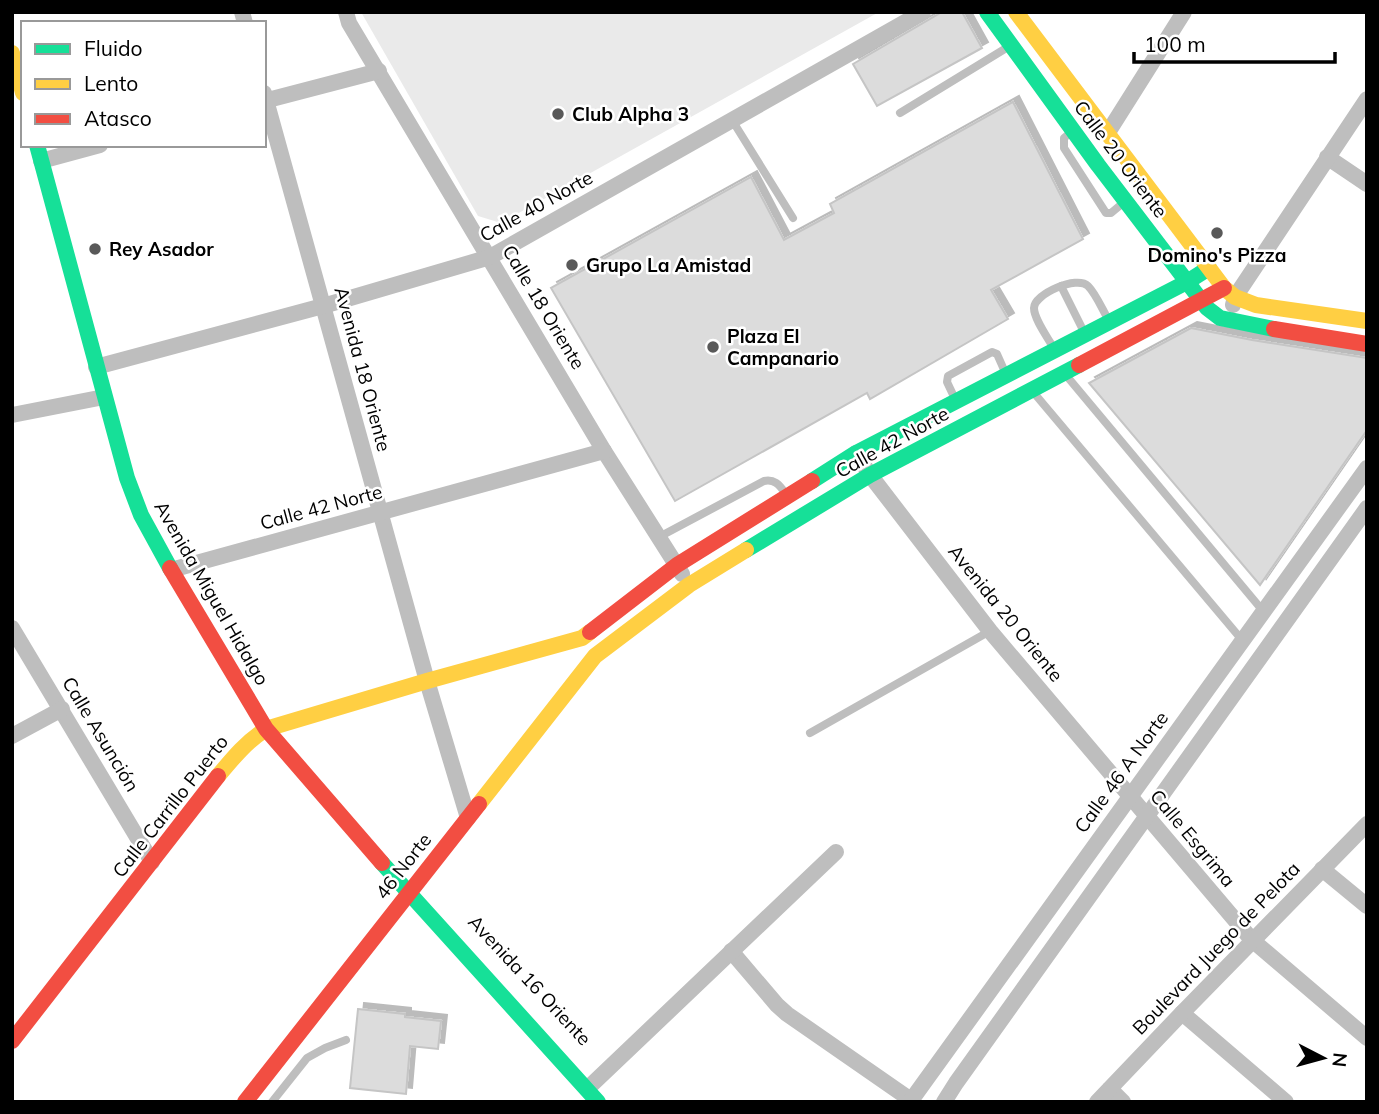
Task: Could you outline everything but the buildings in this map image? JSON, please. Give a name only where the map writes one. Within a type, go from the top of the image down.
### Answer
[{"type":"main road","name":"Calle 20 Oriente","points":[[987,12],[1201,301],[1213,314],[1230,321]]},
{"type":"main road","name":"Calle 20 Oriente","points":[[1016,12],[1209,268],[1230,292]]},
{"type":"main road","points":[[12,53],[21,86]]},
{"type":"main road","name":"Avenida Miguel Hidalgo","points":[[39,153],[104,397],[134,498],[171,570],[266,729],[410,890]]},
{"type":"main road","name":"Calle 42 Norte","points":[[582,638],[677,565],[856,453],[1187,282],[1209,268]]},
{"type":"main road","points":[[1230,292],[1256,305],[1367,321]]},
{"type":"main road","name":"Calle 42 Norte","points":[[594,656],[689,585],[870,475],[1201,301],[1230,292]]},
{"type":"main road","points":[[1230,321],[1367,344]]},
{"type":"main road","points":[[582,638],[594,656]]},
{"type":"main road","name":"Calle Carrillo Puerto","points":[[12,1041],[238,751],[252,738],[266,729],[582,638]]},
{"type":"main road","name":"46 Norte","points":[[245,1102],[594,656]]},
{"type":"main road","name":"Avenida 16 Oriente","points":[[410,890],[604,1098]]},
{"type":"street","name":"Calle 18 Oriente","points":[[345,12],[349,23],[604,451],[689,585]]},
{"type":"street","name":"Calle 40 Norte","points":[[96,367],[323,306],[490,257],[923,12]]},
{"type":"street","points":[[1107,134],[1184,12]]},
{"type":"street","points":[[266,98],[379,71]]},
{"type":"street","points":[[1230,321],[1230,292],[1367,99]]},
{"type":"street","name":"Avenida 18 Oriente","points":[[266,102],[467,818]]},
{"type":"street","points":[[39,153],[85,147]]},
{"type":"street","points":[[1327,156],[1367,184]]},
{"type":"street","points":[[12,415],[104,397]]},
{"type":"street","name":"Calle 42 Norte","points":[[171,570],[604,451]]},
{"type":"street","name":"Avenida 20 Oriente","points":[[856,453],[990,631],[1130,796]]},
{"type":"street","name":"Calle 46 A Norte","points":[[911,1101],[1367,468]]},
{"type":"street","points":[[944,1102],[1363,514],[1340,505]]},
{"type":"street","name":"Calle Asunción","points":[[12,628],[152,862]]},
{"type":"street","points":[[1222,668],[1240,684]]},
{"type":"street","points":[[12,736],[62,709]]},
{"type":"street","name":"Calle Esgrima","points":[[1130,796],[1252,940],[1367,1038]]},
{"type":"street","name":"Boulevard Juego de Pelota","points":[[1097,1102],[1367,824]]},
{"type":"street","points":[[591,1085],[836,852]]},
{"type":"street","points":[[1322,869],[1367,906]]},
{"type":"street","points":[[731,951],[777,1005],[911,1101]]},
{"type":"street","points":[[1182,1013],[1286,1102]]},
{"type":"street","points":[[1110,1089],[1124,1102]]},
{"type":"lane","points":[[900,113],[1011,45]]},
{"type":"lane","points":[[732,120],[793,218]]},
{"type":"lane","points":[[1073,130],[1064,138],[1064,148],[1107,213],[1111,213],[1126,201]]},
{"type":"lane","points":[[1055,350],[1035,314],[1035,301],[1040,296],[1061,286],[1082,282],[1088,286],[1110,322]]},
{"type":"lane","points":[[1061,286],[1085,334]]},
{"type":"lane","points":[[956,401],[947,382],[948,376],[992,352],[997,354],[1006,375]]},
{"type":"lane","points":[[1065,373],[1263,611]]},
{"type":"lane","points":[[1032,390],[1242,640]]},
{"type":"lane","points":[[660,537],[764,481],[775,481],[786,496]]},
{"type":"lane","points":[[810,733],[990,631]]},
{"type":"lane","points":[[272,1102],[307,1058],[346,1040]]},
{"type":"shaded area","name":"Club Alpha 3","points":[[361,12],[879,12],[501,223],[478,216]]},
{"type":"traffic: fast","points":[[987,12],[1098,165],[1207,308],[1220,318],[1274,329]]},
{"type":"traffic: fast","points":[[38,147],[127,478],[141,515],[170,568]]},
{"type":"traffic: fast","points":[[812,481],[856,453],[1187,282],[1209,268]]},
{"type":"traffic: fast","points":[[746,550],[870,475],[1079,365]]},
{"type":"traffic: fast","points":[[382,863],[598,1102]]},
{"type":"traffic: slow","points":[[1016,12],[1224,288],[1235,297],[1256,305],[1367,321]]},
{"type":"traffic: slow","points":[[12,53],[21,86]]},
{"type":"traffic: slow","points":[[479,804],[595,656],[689,585],[746,550]]},
{"type":"traffic: slow","points":[[218,776],[246,745],[266,729],[582,638],[590,632]]},
{"type":"traffic: jam","points":[[1079,365],[1224,288]]},
{"type":"traffic: jam","points":[[1274,329],[1367,344]]},
{"type":"traffic: jam","points":[[590,632],[677,565],[812,481]]},
{"type":"traffic: jam","points":[[170,568],[266,729],[382,863]]},
{"type":"traffic: jam","points":[[12,1041],[218,776]]},
{"type":"traffic: jam","points":[[245,1102],[479,804]]},
{"type":"place","name":"Club Alpha 3","points":[[558,114]]},
{"type":"place","name":"Domino's Pizza","points":[[1217,233]]},
{"type":"place","name":"Rey Asador","points":[[95,249]]},
{"type":"place","name":"Grupo La Amistad","points":[[572,265]]},
{"type":"place","name":"Plaza El Campanario","points":[[713,347]]}]
